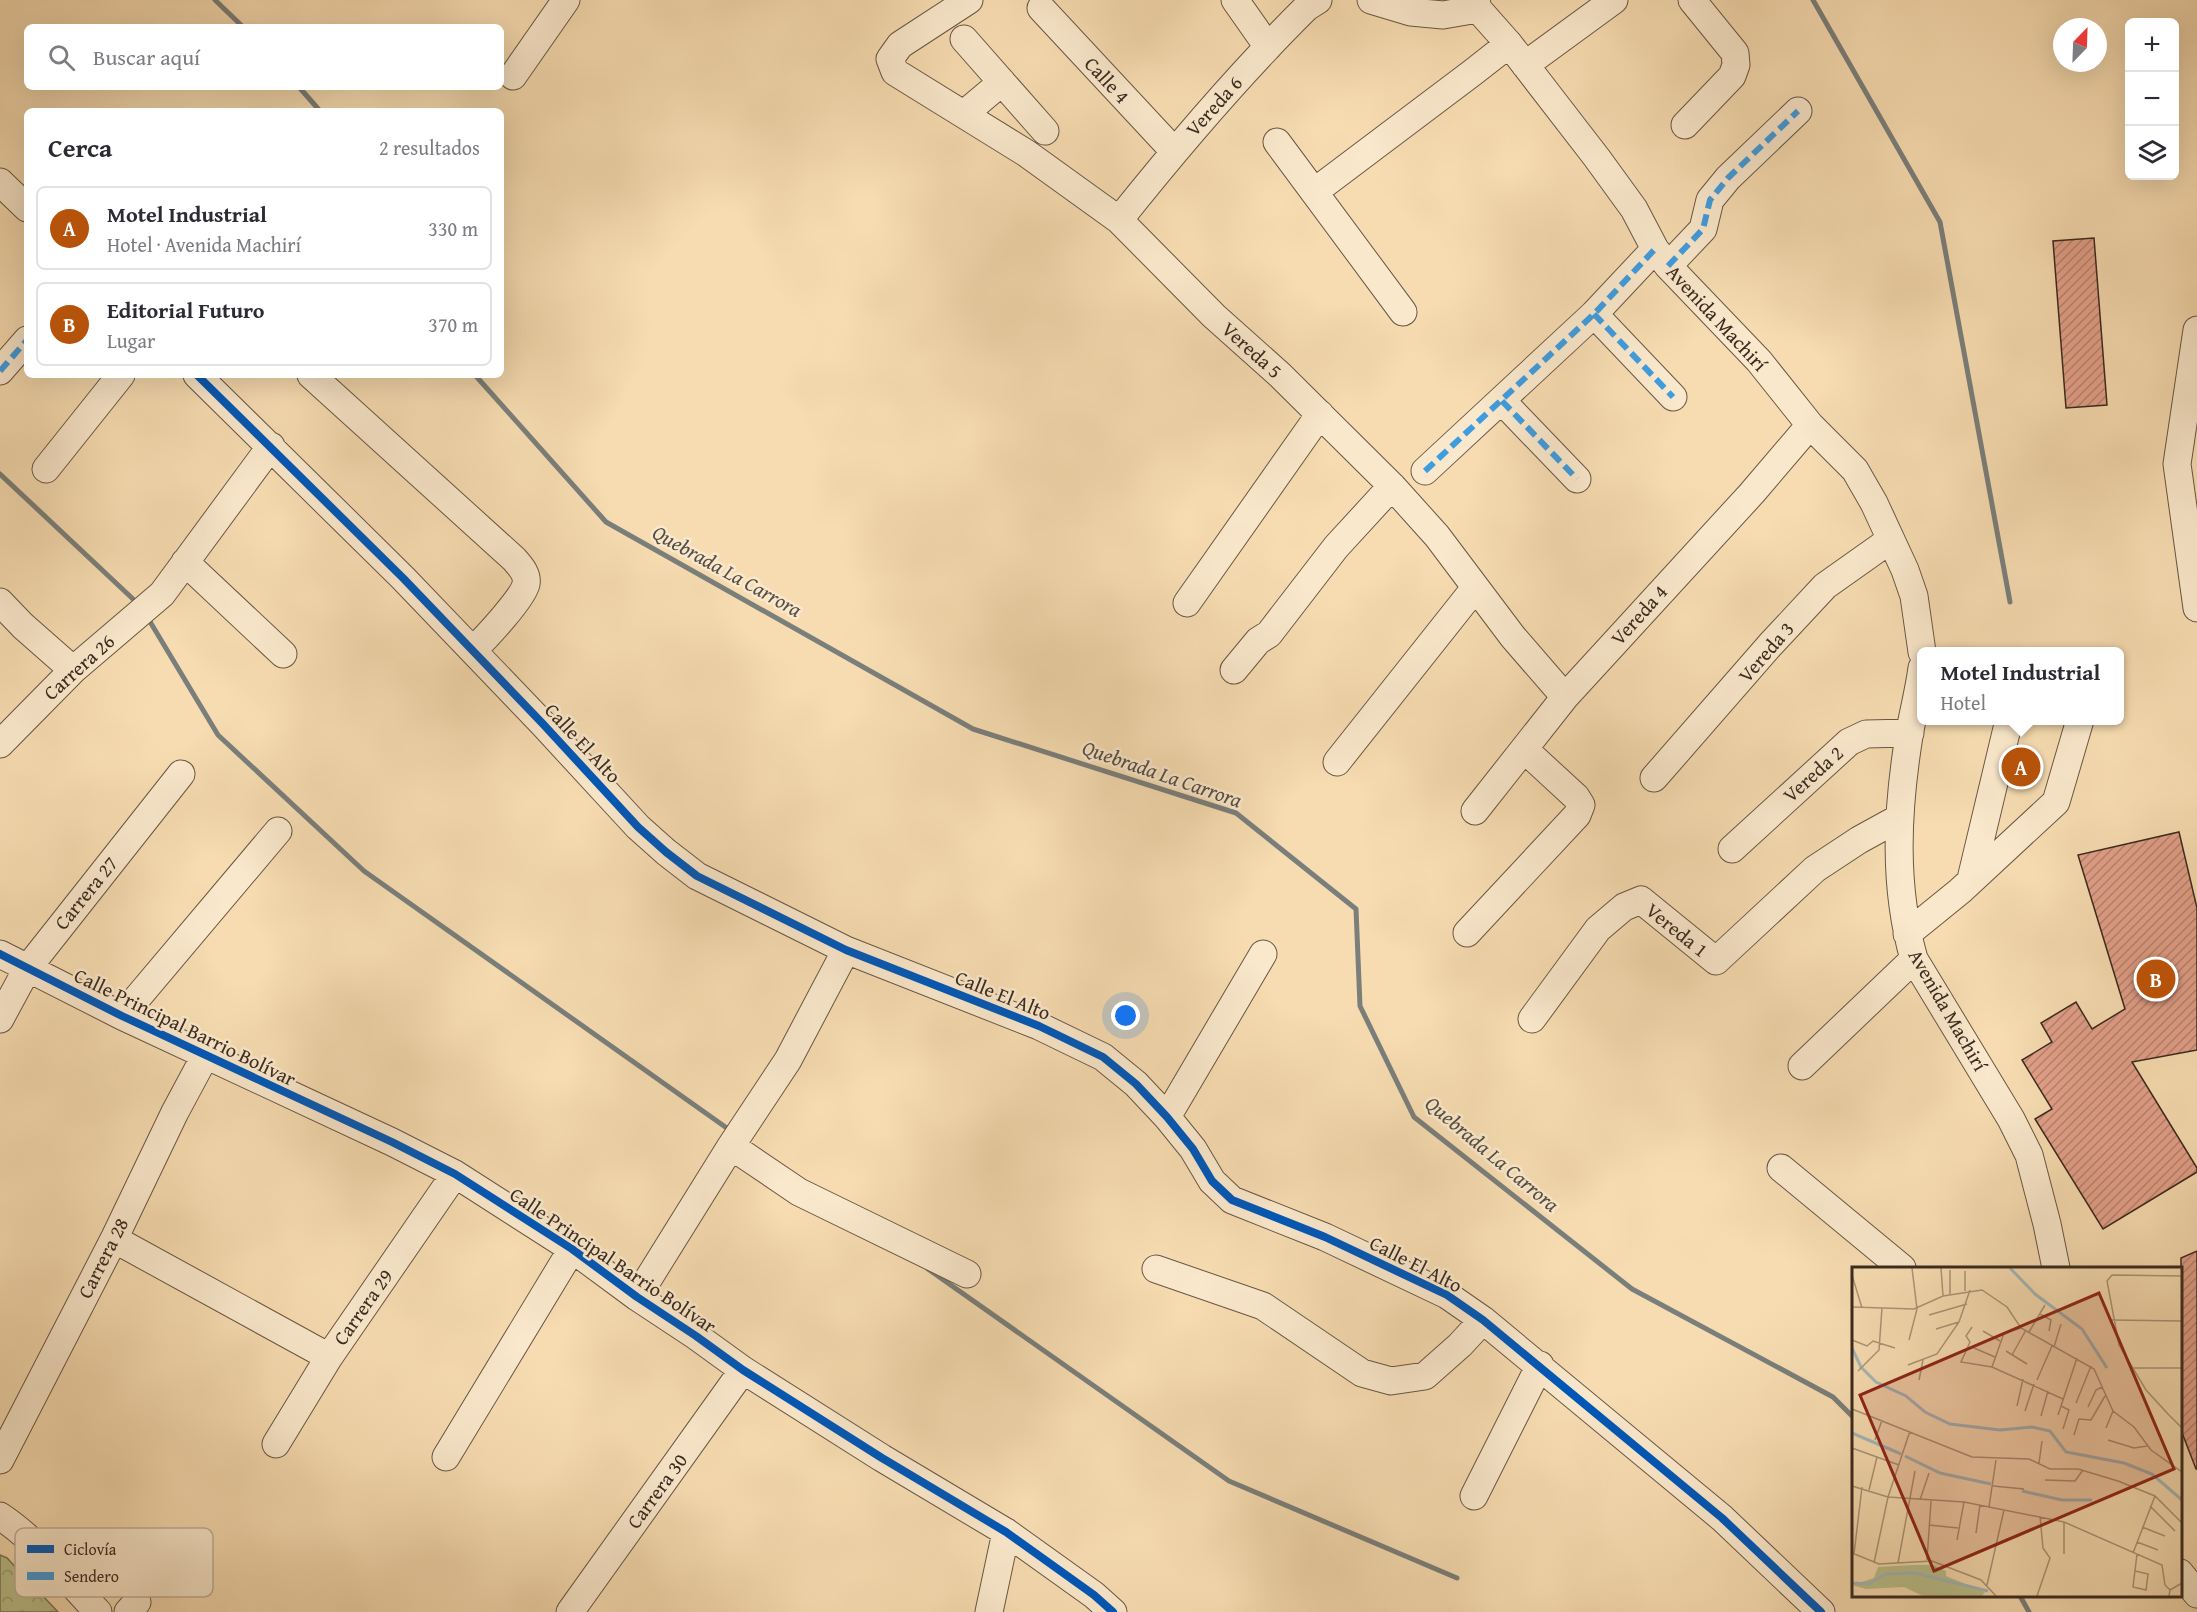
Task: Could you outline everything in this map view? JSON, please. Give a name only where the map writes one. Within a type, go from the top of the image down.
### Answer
[{"type":"street","points":[[513,76],[566,0]]},
{"type":"street","name":"Vereda 5","points":[[969,0],[900,45],[890,59],[895,72],[1026,153],[1119,220],[1214,316],[1280,375],[1392,486],[1437,536],[1513,637],[1565,697]]},
{"type":"street","points":[[1235,0],[1268,47]]},
{"type":"street","name":"Vereda 6","points":[[1119,220],[1228,88],[1268,47],[1294,8],[1307,7],[1318,0]]},
{"type":"street","points":[[1371,0],[1411,12],[1477,4]]},
{"type":"street","points":[[1314,192],[1473,73],[1517,54],[1614,0]]},
{"type":"street","points":[[1684,125],[1732,76],[1736,65],[1735,53],[1692,0]]},
{"type":"street","name":"Avenida Machirí","points":[[1477,4],[1597,158],[1634,209],[1662,257],[1759,361],[1810,425],[1856,470],[1905,570],[1914,596],[1921,647]]},
{"type":"street","name":"Calle 4","points":[[1041,8],[1174,151]]},
{"type":"street","points":[[964,39],[1045,132]]},
{"type":"street","points":[[964,114],[1002,82]]},
{"type":"street","points":[[1425,471],[1594,314],[1662,257],[1703,229],[1710,200],[1722,185],[1798,111]]},
{"type":"street","points":[[1277,142],[1403,312]]},
{"type":"street","points":[[0,182],[24,205]]},
{"type":"street","points":[[1594,314],[1672,398]]},
{"type":"street","points":[[2197,330],[2177,464],[2195,573],[2197,608]]},
{"type":"street","points":[[0,371],[24,343]]},
{"type":"street","points":[[46,469],[119,378]]},
{"type":"street","name":"Calle El Alto","points":[[200,378],[271,446],[473,651],[638,827],[697,876],[846,950],[1039,1026],[1103,1057],[1136,1084],[1167,1117],[1193,1149],[1212,1181],[1232,1200],[1325,1237],[1447,1295],[1483,1320],[1722,1518],[1821,1612]]},
{"type":"street","points":[[313,378],[514,559],[525,572],[526,583],[521,592],[494,629],[473,651]]},
{"type":"street","points":[[1502,400],[1577,479]]},
{"type":"street","points":[[1187,603],[1320,414]]},
{"type":"street","name":"Vereda 4","points":[[1475,811],[1565,697],[1752,493],[1810,425]]},
{"type":"street","name":"Carrera 26","points":[[0,744],[73,670],[162,594],[271,446]]},
{"type":"street","points":[[1234,670],[1258,641],[1269,634],[1336,547],[1392,486]]},
{"type":"street","name":"Vereda 3","points":[[1654,778],[1770,645],[1826,586],[1890,540]]},
{"type":"street","points":[[185,562],[283,654]]},
{"type":"street","points":[[1336,762],[1475,588]]},
{"type":"street","points":[[0,602],[22,627],[73,670]]},
{"type":"street","name":"Avenida Machirí","points":[[1917,700],[1910,733],[1899,818],[1898,865],[1910,946],[2011,1119],[2029,1155],[2056,1267]]},
{"type":"street","points":[[1971,879],[2008,725]]},
{"type":"street","points":[[1802,1066],[1971,879],[2056,802],[2079,725]]},
{"type":"street","name":"Vereda 2","points":[[1732,849],[1849,742],[1866,734],[1910,733]]},
{"type":"street","points":[[1467,933],[1577,815],[1581,805],[1576,797],[1525,750]]},
{"type":"street","name":"Carrera 27","points":[[0,1019],[27,969],[181,774]]},
{"type":"street","name":"Vereda 1","points":[[1532,1019],[1598,929],[1624,907],[1641,900],[1716,961],[1815,869],[1859,840],[1899,818]]},
{"type":"street","points":[[122,1016],[278,831]]},
{"type":"street","points":[[637,1297],[731,1146],[788,1060],[846,950]]},
{"type":"street","name":"Calle Principal Barrio Bolívar","points":[[0,954],[122,1016],[392,1142],[455,1174],[572,1249],[743,1370],[882,1458],[1006,1532],[1094,1595],[1113,1612]]},
{"type":"street","points":[[1167,1117],[1263,954]]},
{"type":"street","name":"Carrera 28","points":[[0,1460],[114,1239],[174,1112],[205,1056]]},
{"type":"street","points":[[731,1146],[799,1192],[967,1274]]},
{"type":"street","points":[[1781,1168],[1900,1267]]},
{"type":"street","name":"Carrera 29","points":[[276,1444],[329,1357],[455,1174]]},
{"type":"street","points":[[114,1239],[329,1357]]},
{"type":"street","points":[[446,1457],[572,1249]]},
{"type":"street","points":[[1156,1269],[1263,1306],[1362,1373],[1391,1381],[1425,1376],[1460,1345],[1483,1320]]},
{"type":"street","points":[[1474,1496],[1540,1365]]},
{"type":"street","name":"Carrera 30","points":[[570,1612],[743,1370]]},
{"type":"street","points":[[0,1516],[18,1528]]},
{"type":"street","points":[[989,1612],[1006,1532]]},
{"type":"street","points":[[2182,1574],[2197,1594]]},
{"type":"street","points":[[87,1597],[98,1612]]},
{"type":"green space","points":[[0,1555],[7,1558],[15,1566],[15,1597],[44,1597],[58,1612],[0,1612]]},
{"type":"building","points":[[2094,238],[2107,405],[2066,408],[2053,241]]},
{"type":"building","points":[[2179,832],[2197,908],[2197,1050],[2132,1062],[2197,1168],[2197,1172],[2103,1229],[2035,1119],[2052,1109],[2022,1060],[2052,1042],[2041,1023],[2076,1002],[2092,1029],[2125,1009],[2078,855]]},
{"type":"building","points":[[2197,1251],[2197,1469],[2182,1433],[2181,1258]]},
{"type":"waterway","name":"Quebrada La Carrora","points":[[215,0],[240,24]]},
{"type":"waterway","points":[[1813,0],[1940,222],[2010,602]]},
{"type":"waterway","name":"Quebrada La Carrora","points":[[302,90],[317,108]]},
{"type":"waterway","name":"Quebrada La Carrora","points":[[478,378],[606,522],[973,729],[1236,813],[1356,909],[1360,1006],[1414,1117],[1632,1289],[1833,1397],[1852,1416]]},
{"type":"waterway","points":[[0,474],[133,599]]},
{"type":"waterway","points":[[149,620],[218,735],[364,871],[731,1131]]},
{"type":"waterway","points":[[928,1269],[1229,1481],[1457,1578]]},
{"type":"waterway","name":"Quebrada La Carrora","points":[[2021,1597],[2029,1612]]},
{"type":"marked path","points":[[1668,266],[1703,229],[1710,200],[1728,178],[1798,111]]},
{"type":"marked path","points":[[1425,471],[1594,314],[1655,249]]},
{"type":"marked path","points":[[1594,314],[1673,397]]},
{"type":"marked path","points":[[0,371],[24,343]]},
{"type":"marked path","points":[[1502,401],[1577,479]]},
{"type":"cycle path","points":[[200,378],[403,578],[638,827],[697,876],[846,950],[1039,1026],[1103,1057],[1136,1084],[1167,1117],[1193,1149],[1212,1181],[1232,1200],[1325,1237],[1447,1295],[1483,1320],[1722,1518],[1821,1612]]},
{"type":"cycle path","points":[[0,954],[122,1016],[392,1142],[455,1174],[572,1249],[743,1370],[882,1458],[1006,1532],[1094,1595],[1113,1612]]},
{"type":"place","name":"Motel Industrial","points":[[2021,767]]},
{"type":"place","name":"Editorial Futuro","points":[[2156,979]]}]
